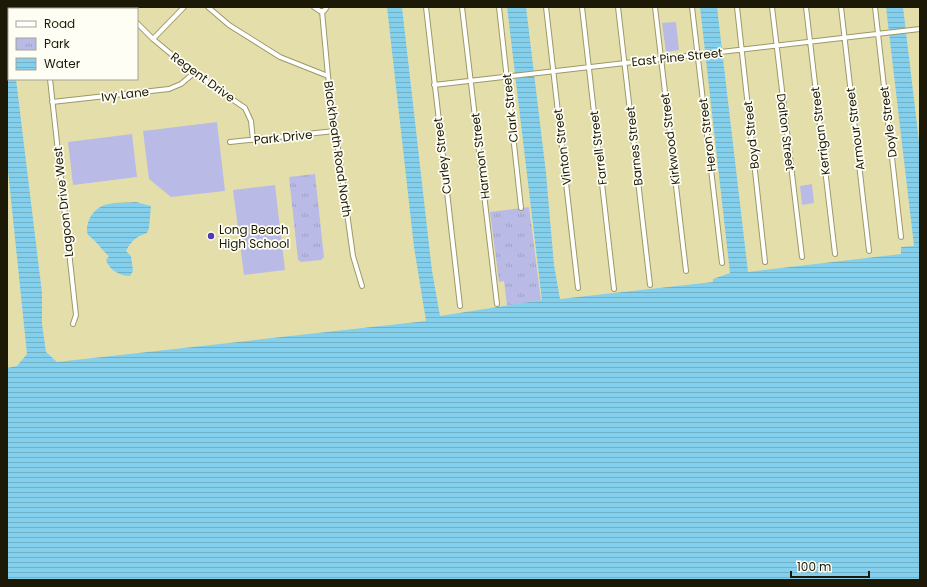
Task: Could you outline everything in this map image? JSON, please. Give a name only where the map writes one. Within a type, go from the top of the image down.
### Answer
[{"type":"street","points":[[154,39],[184,7]]},
{"type":"street","points":[[208,7],[229,25],[280,57],[328,76]]},
{"type":"street","points":[[314,7],[318,11],[322,11],[327,7]]},
{"type":"street","name":"Curley Street","points":[[426,7],[460,306]]},
{"type":"street","name":"Harmon Street","points":[[462,7],[497,304]]},
{"type":"street","name":"Clark Street","points":[[499,7],[521,208]]},
{"type":"street","name":"Vinton Street","points":[[546,7],[578,288]]},
{"type":"street","name":"Farrell Street","points":[[582,7],[614,289]]},
{"type":"street","name":"Barnes Street","points":[[618,7],[650,285]]},
{"type":"street","name":"Kirkwood Street","points":[[655,7],[686,271]]},
{"type":"street","name":"Heron Street","points":[[692,7],[700,54],[722,263]]},
{"type":"street","name":"Boyd Street","points":[[737,7],[765,262]]},
{"type":"street","name":"Dalton Street","points":[[772,7],[802,258]]},
{"type":"street","name":"Kerrigan Street","points":[[806,7],[835,254]]},
{"type":"street","name":"Armour Street","points":[[841,7],[869,251]]},
{"type":"street","name":"Doyle Street","points":[[875,7],[902,237]]},
{"type":"street","name":"Blackheath Road North","points":[[322,11],[328,76],[353,256],[362,286]]},
{"type":"street","name":"Regent Drive","points":[[138,24],[194,73],[245,108],[251,121],[253,140]]},
{"type":"street","name":"East Pine Street","points":[[434,85],[920,29]]},
{"type":"street","name":"Ivy Lane","points":[[52,102],[170,89],[181,84],[194,73]]},
{"type":"street","name":"Lagoon Drive West","points":[[50,80],[76,315],[73,324]]},
{"type":"street","name":"Park Drive","points":[[230,142],[335,131]]},
{"type":"green space","points":[[676,22],[679,50],[666,52],[662,23]]},
{"type":"green space","points":[[217,122],[225,191],[171,197],[149,179],[143,131]]},
{"type":"green space","points":[[132,134],[137,177],[73,185],[68,142]]},
{"type":"green space","points":[[315,174],[324,257],[321,260],[301,262],[298,260],[289,177]]},
{"type":"green space","points":[[812,184],[814,203],[802,205],[800,186]]},
{"type":"green space","points":[[275,185],[285,270],[244,275],[233,190]]},
{"type":"green space","points":[[529,207],[541,300],[507,306],[504,281],[499,282],[490,212]]},
{"type":"water","points":[[387,7],[402,7],[432,271],[440,316],[542,300],[507,7],[526,7],[546,173],[554,265],[560,299],[713,282],[713,279],[730,273],[700,7],[717,7],[748,272],[901,254],[901,247],[914,246],[886,7],[903,7],[920,150],[920,580],[7,580],[7,368],[17,366],[27,354],[7,161],[7,67],[8,80],[16,80],[42,293],[42,324],[46,352],[57,362],[426,321],[414,247]]},
{"type":"water","points":[[136,202],[151,206],[149,228],[147,233],[132,242],[126,251],[131,256],[133,271],[130,276],[126,276],[115,272],[107,264],[106,260],[109,256],[88,235],[87,228],[93,213],[103,206],[115,203]]},
{"type":"place","name":"Long Beach High School","points":[[211,236]]}]
